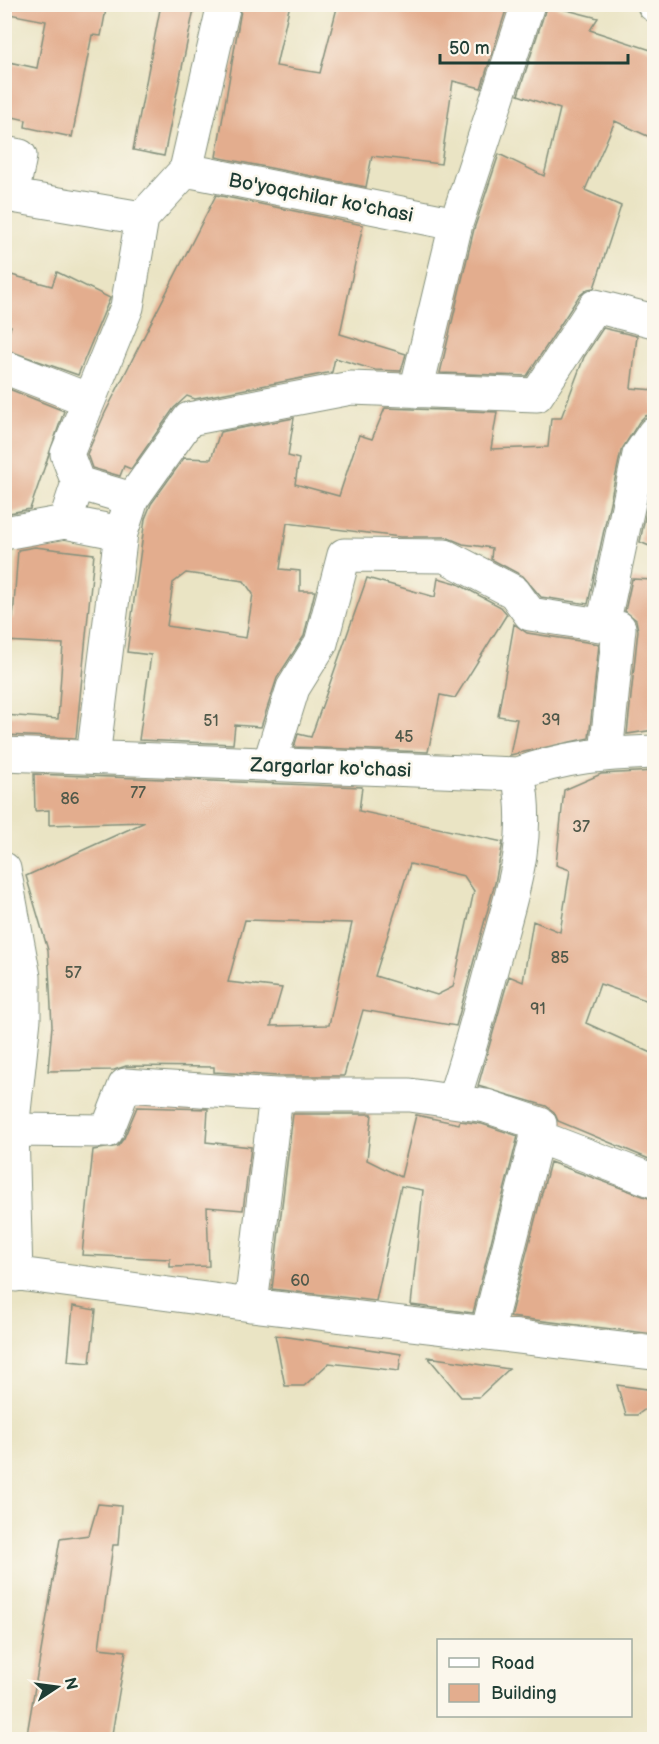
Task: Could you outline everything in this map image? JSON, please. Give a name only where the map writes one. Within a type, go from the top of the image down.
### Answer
[{"type":"street","points":[[65,522],[78,483],[67,454],[127,307],[142,218],[186,170],[224,4]]},
{"type":"street","points":[[416,391],[456,224],[528,4]]},
{"type":"street","points":[[4,153],[20,156],[8,198],[142,218]]},
{"type":"street","name":"Bo'yoqchilar ko'chasi","points":[[186,170],[456,224]]},
{"type":"street","points":[[93,757],[121,533],[132,498],[189,419],[351,388],[537,395],[595,306],[654,321]]},
{"type":"street","points":[[4,367],[89,400]]},
{"type":"street","points":[[603,625],[639,455],[654,433]]},
{"type":"street","points":[[78,483],[132,498]]},
{"type":"street","points":[[4,533],[65,522],[121,533]]},
{"type":"street","points":[[269,765],[293,688],[321,643],[344,555],[446,556],[514,592],[530,614],[619,628],[606,754]]},
{"type":"street","name":"Zargarlar ko'chasi","points":[[4,754],[518,774],[544,764],[591,754],[654,753]]},
{"type":"street","points":[[453,1101],[475,1034],[521,860],[524,804],[518,774]]},
{"type":"street","points":[[6,880],[24,977],[24,1020],[12,1130],[10,1273],[251,1305],[654,1353]]},
{"type":"street","points":[[12,1130],[107,1131],[125,1085],[276,1095],[410,1095],[486,1106],[540,1124],[487,1333]]},
{"type":"street","points":[[251,1305],[276,1095]]},
{"type":"street","points":[[536,1136],[654,1181]]},
{"type":"building","points":[[10,4],[107,4],[101,36],[92,35],[72,137],[25,127],[26,120],[4,115],[4,61],[37,68],[46,21],[9,14]]},
{"type":"building","points":[[161,4],[195,4],[164,156],[133,150]]},
{"type":"building","points":[[242,4],[290,4],[276,66],[320,73],[338,4],[497,4],[507,7],[481,88],[453,81],[441,164],[372,156],[366,187],[216,157]]},
{"type":"building","points":[[547,5],[598,18],[590,30],[654,51],[654,139],[615,121],[585,190],[621,206],[594,288],[588,289],[579,296],[527,376],[440,373],[474,229],[499,154],[544,176],[560,109],[518,95]]},
{"type":"building","points":[[216,195],[363,225],[340,334],[406,354],[401,371],[375,370],[335,358],[332,372],[195,399],[187,396],[174,408],[131,469],[124,466],[120,476],[92,468],[87,454],[105,413]]},
{"type":"building","points":[[57,272],[110,298],[78,375],[4,349],[11,326],[4,324],[4,273],[52,286]]},
{"type":"building","points":[[603,328],[637,336],[631,388],[654,390],[654,414],[645,416],[639,422],[621,451],[588,604],[541,597],[523,576],[491,559],[492,548],[463,544],[446,537],[400,537],[287,523],[280,569],[300,571],[300,591],[315,591],[304,636],[277,678],[261,727],[235,725],[233,744],[139,740],[151,655],[127,652],[145,519],[151,504],[184,458],[211,459],[220,432],[294,418],[288,456],[299,459],[295,484],[339,496],[359,435],[372,439],[385,408],[497,412],[491,449],[548,447],[551,418],[561,418],[584,357]],"holes":[[[186,573],[244,581],[253,594],[246,638],[167,626],[173,583]]]},
{"type":"building","points":[[4,387],[64,411],[30,509],[4,514]]},
{"type":"building","points":[[654,472],[654,548],[640,542]]},
{"type":"building","points":[[35,547],[94,554],[76,738],[4,735],[4,715],[58,719],[63,644],[4,641],[4,617],[13,618],[18,550]]},
{"type":"building","points":[[367,578],[435,597],[438,578],[456,583],[501,607],[507,614],[455,698],[440,695],[428,752],[294,747],[298,734],[311,737]]},
{"type":"building","points":[[632,579],[654,580],[654,730],[627,734],[638,630],[636,620],[625,611]]},
{"type":"building","points":[[514,624],[527,633],[599,644],[589,738],[510,755],[517,719],[498,716]]},
{"type":"building","points":[[654,771],[654,1003],[600,984],[586,1023],[654,1054],[654,1161],[558,1121],[554,1112],[546,1106],[478,1086],[509,976],[523,982],[533,921],[560,932],[570,870],[556,865],[564,790],[601,774]]},
{"type":"building","points":[[34,774],[362,787],[359,811],[503,842],[495,883],[456,1026],[363,1010],[344,1076],[277,1076],[214,1072],[214,1067],[126,1066],[114,1070],[48,1071],[52,1026],[48,950],[26,876],[145,822],[49,825],[49,810],[35,811]],"holes":[[[410,864],[464,876],[474,891],[453,987],[437,995],[375,976]],[[245,920],[352,923],[329,1025],[271,1026],[282,988],[228,982]]]},
{"type":"building","points":[[137,1107],[208,1109],[206,1142],[251,1147],[243,1210],[207,1207],[209,1266],[170,1267],[170,1259],[82,1255],[93,1150],[118,1146],[124,1138]]},
{"type":"building","points":[[293,1114],[372,1114],[367,1160],[401,1177],[416,1115],[459,1124],[460,1121],[482,1124],[518,1136],[473,1313],[411,1305],[423,1190],[401,1186],[376,1301],[272,1289]]},
{"type":"building","points":[[550,1162],[654,1200],[654,1334],[510,1317]]},
{"type":"building","points":[[73,1306],[96,1310],[90,1363],[68,1361]]},
{"type":"building","points":[[275,1335],[401,1354],[399,1371],[329,1363],[304,1386],[285,1386]]},
{"type":"building","points":[[428,1357],[509,1369],[479,1397],[461,1397]]},
{"type":"building","points":[[617,1385],[654,1390],[654,1403],[637,1415],[626,1415]]},
{"type":"building","points":[[98,1504],[121,1506],[118,1545],[113,1545],[99,1648],[126,1651],[111,1740],[26,1740],[60,1539],[89,1535]]}]
